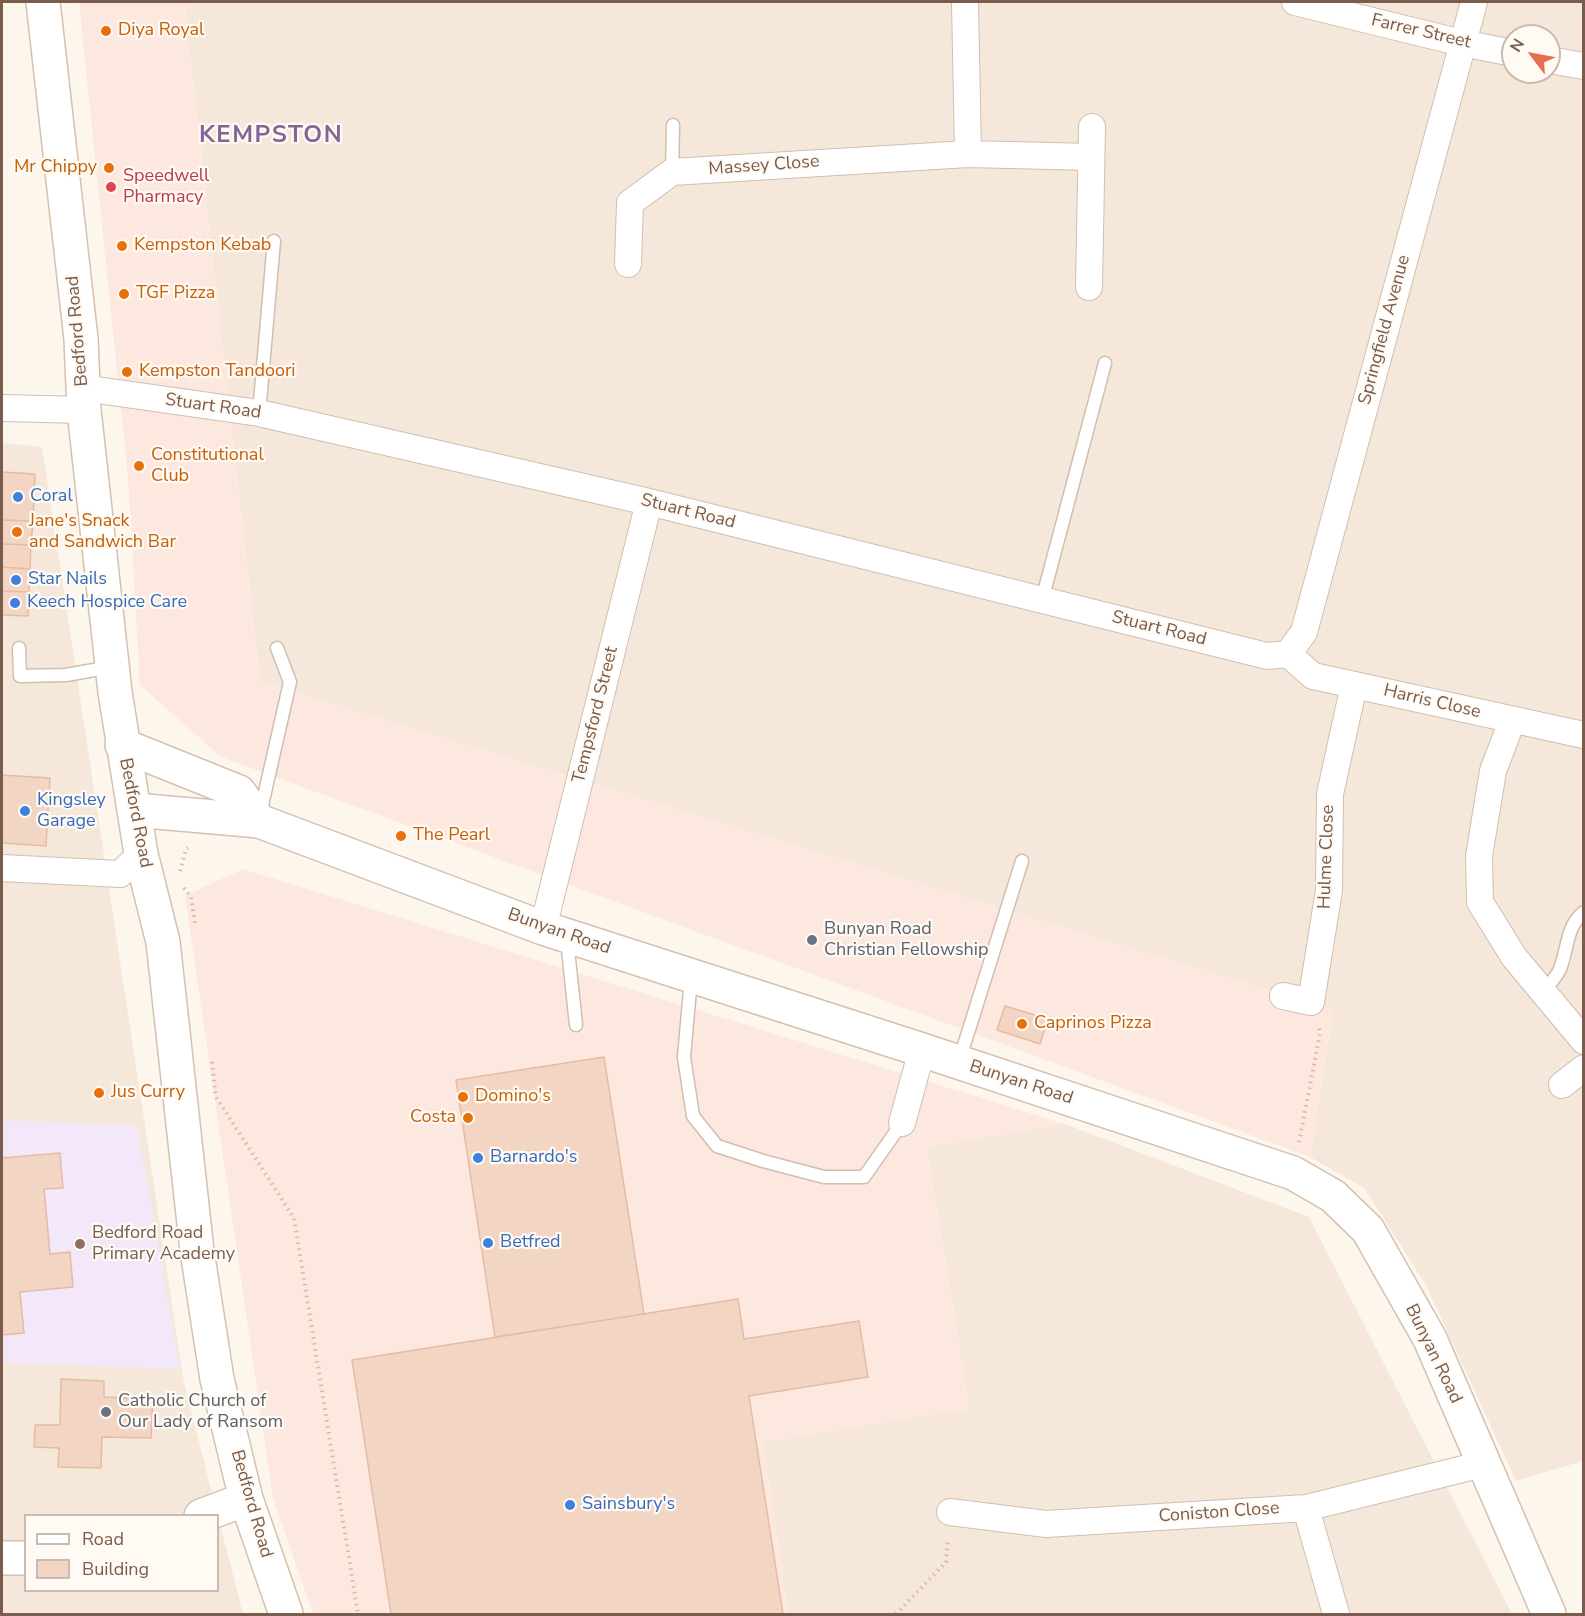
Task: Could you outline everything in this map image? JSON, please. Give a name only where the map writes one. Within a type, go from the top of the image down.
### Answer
[{"type":"street","name":"Bedford Road","points":[[43,2],[81,339],[83,399],[112,667],[122,745],[141,854],[163,942],[197,1251],[217,1378],[246,1499],[286,1614]]},
{"type":"street","points":[[965,2],[968,154]]},
{"type":"street","name":"Farrer Street","points":[[1295,2],[1462,43],[1501,50]]},
{"type":"street","name":"Springfield Avenue","points":[[1288,654],[1304,632],[1474,2]]},
{"type":"street","points":[[1561,62],[1584,66]]},
{"type":"street","points":[[1089,287],[1092,127]]},
{"type":"street","name":"Massey Close","points":[[672,172],[968,154],[1091,157]]},
{"type":"street","points":[[628,264],[630,203],[672,172]]},
{"type":"street","name":"Stuart Road","points":[[2,408],[83,399],[259,413],[649,502],[1267,656],[1288,654]]},
{"type":"street","name":"Tempsford Street","points":[[555,932],[649,502]]},
{"type":"street","name":"Harris Close","points":[[1288,654],[1313,676],[1584,735]]},
{"type":"street","name":"Hulme Close","points":[[1311,1002],[1329,890],[1330,794],[1354,685]]},
{"type":"street","points":[[1512,721],[1493,771],[1489,792],[1479,856],[1480,902],[1514,957],[1584,1041]]},
{"type":"street","points":[[122,745],[238,792],[259,821]]},
{"type":"street","name":"Bunyan Road","points":[[135,810],[259,821],[555,932],[959,1062],[1293,1173],[1334,1196],[1368,1230],[1430,1339],[1549,1614]]},
{"type":"street","points":[[2,868],[120,874],[141,854]]},
{"type":"street","points":[[1283,996],[1311,1002]]},
{"type":"street","points":[[902,1123],[922,1050]]},
{"type":"street","points":[[1562,1085],[1584,1068]]},
{"type":"street","name":"Coniston Close","points":[[950,1512],[1046,1524],[1306,1508],[1483,1464]]},
{"type":"street","points":[[204,1514],[246,1499]]},
{"type":"street","points":[[1306,1508],[1336,1614]]},
{"type":"street","points":[[2,1558],[24,1558]]},
{"type":"lane","points":[[672,172],[673,125]]},
{"type":"lane","points":[[259,413],[274,242]]},
{"type":"lane","points":[[1042,600],[1105,363]]},
{"type":"lane","points":[[19,648],[20,676],[66,675],[112,667]]},
{"type":"lane","points":[[259,821],[290,682],[278,648]]},
{"type":"lane","points":[[959,1062],[1022,861]]},
{"type":"lane","points":[[1542,992],[1560,970],[1575,919],[1584,912]]},
{"type":"lane","points":[[555,932],[576,1024]]},
{"type":"lane","points":[[692,976],[684,1058],[693,1116],[717,1146],[824,1177],[864,1176],[902,1123]]},
{"type":"path","points":[[191,897],[196,930]]},
{"type":"path","points":[[1293,1173],[1320,1034],[1311,1002]]},
{"type":"path","points":[[211,1052],[216,1097],[294,1218],[358,1614]]},
{"type":"path","points":[[896,1614],[946,1562],[950,1512]]},
{"type":"shaded area","points":[[79,2],[184,2],[260,682],[1333,1010],[1310,1157],[221,757],[140,685],[128,477]]},
{"type":"shaded area","points":[[184,2],[1583,2],[1583,1461],[1516,1481],[1426,1285],[1364,1188],[1310,1157],[1333,1010],[260,682]]},
{"type":"shaded area","points":[[2,443],[42,447],[184,1383],[217,1514],[24,1514],[24,1592],[219,1592],[219,1520],[243,1614],[2,1614]]},
{"type":"shaded area","points":[[243,869],[1065,1124],[927,1147],[969,1408],[763,1442],[788,1614],[313,1614],[273,1498],[185,896]]},
{"type":"shaded area","name":"Bedford Road Primary Academy","points":[[2,1120],[137,1126],[180,1369],[2,1363]]},
{"type":"shaded area","points":[[1065,1124],[1309,1217],[1512,1614],[788,1614],[763,1442],[969,1408],[927,1147]]},
{"type":"building","name":"Coral","points":[[2,472],[35,474],[33,521],[2,520]]},
{"type":"building","name":"Jane's Snack and Sandwich Bar","points":[[2,520],[33,521],[31,545],[2,544]]},
{"type":"building","points":[[2,544],[31,545],[30,569],[2,567]]},
{"type":"building","name":"Star Nails","points":[[2,567],[30,569],[29,592],[2,591]]},
{"type":"building","name":"Keech Hospice Care","points":[[2,591],[29,592],[28,616],[2,615]]},
{"type":"building","name":"Kingsley Garage","points":[[2,775],[50,778],[46,846],[2,843]]},
{"type":"building","name":"Caprinos Pizza","points":[[1005,1006],[1048,1019],[1040,1044],[997,1030]]},
{"type":"building","points":[[604,1057],[644,1314],[495,1337],[456,1080]]},
{"type":"building","points":[[60,1153],[63,1188],[44,1189],[50,1254],[70,1252],[73,1287],[20,1292],[24,1333],[2,1335],[2,1158]]},
{"type":"building","name":"Sainsbury's","points":[[738,1299],[744,1339],[859,1321],[868,1377],[749,1396],[783,1614],[391,1614],[352,1360]]},
{"type":"building","name":"Catholic Church of Our Lady of Ransom","points":[[61,1379],[104,1381],[104,1397],[153,1399],[151,1438],[102,1437],[101,1468],[58,1467],[59,1448],[34,1447],[35,1425],[60,1425]]},
{"type":"place","name":"Diya Royal","points":[[106,31]]},
{"type":"place","name":"Mr Chippy","points":[[109,168]]},
{"type":"place","name":"Speedwell Pharmacy","points":[[111,187]]},
{"type":"place","name":"Kempston Kebab","points":[[122,246]]},
{"type":"place","name":"TGF Pizza","points":[[124,294]]},
{"type":"place","name":"Kempston Tandoori","points":[[127,372]]},
{"type":"place","name":"Constitutional Club","points":[[139,466]]},
{"type":"place","name":"Coral","points":[[18,497]]},
{"type":"place","name":"Jane's Snack and Sandwich Bar","points":[[17,532]]},
{"type":"place","name":"Star Nails","points":[[16,580]]},
{"type":"place","name":"Keech Hospice Care","points":[[15,603]]},
{"type":"place","name":"Kingsley Garage","points":[[25,811]]},
{"type":"place","name":"The Pearl","points":[[401,836]]},
{"type":"place","name":"Bunyan Road Christian Fellowship","points":[[812,940]]},
{"type":"place","name":"Caprinos Pizza","points":[[1022,1024]]},
{"type":"place","name":"Jus Curry","points":[[99,1093]]},
{"type":"place","name":"Domino's","points":[[463,1097]]},
{"type":"place","name":"Costa","points":[[468,1118]]},
{"type":"place","name":"Barnardo's","points":[[478,1158]]},
{"type":"place","name":"Betfred","points":[[488,1243]]},
{"type":"place","name":"Bedford Road Primary Academy","points":[[80,1244]]},
{"type":"place","name":"Catholic Church of Our Lady of Ransom","points":[[106,1412]]},
{"type":"place","name":"Sainsbury's","points":[[570,1505]]},
{"type":"district","name":"KEMPSTON","points":[[271,136]]}]
